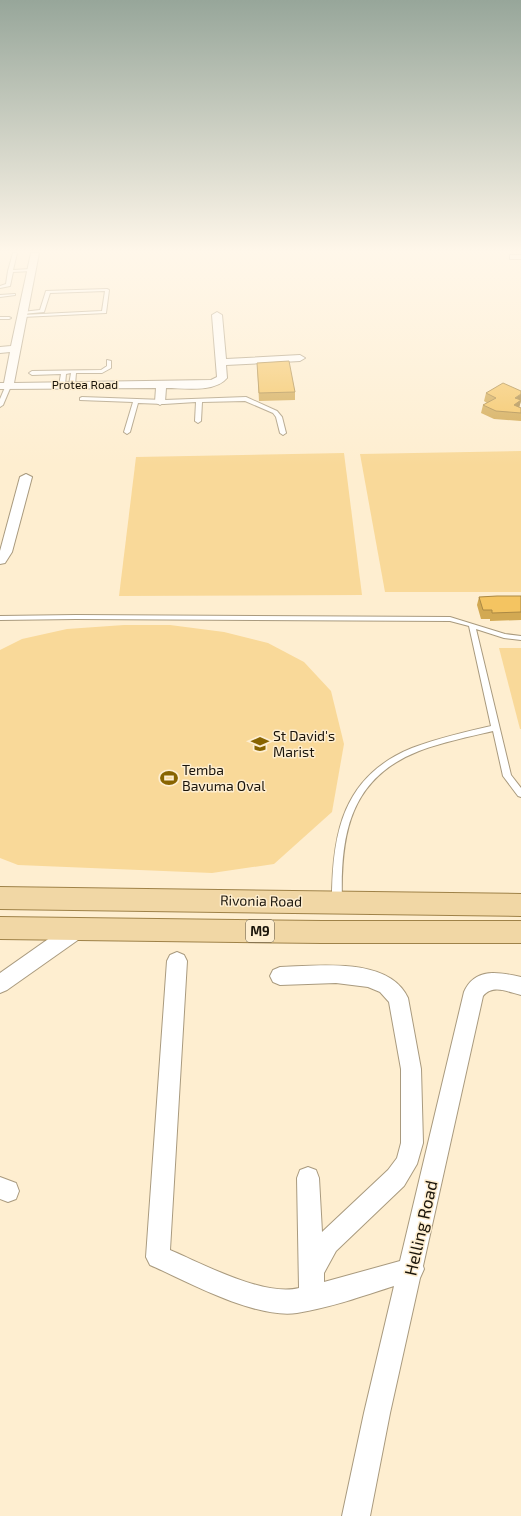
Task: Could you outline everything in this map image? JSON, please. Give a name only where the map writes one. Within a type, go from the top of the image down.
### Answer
[{"type":"main road","name":"Rivonia Road","points":[[0,898],[521,905]]},
{"type":"main road","points":[[0,910],[69,914],[75,916],[78,921],[78,929]]},
{"type":"main road","name":"M9","points":[[0,928],[322,932],[521,932]]},
{"type":"street","points":[[4,386],[16,349],[20,324]]},
{"type":"street","points":[[218,324],[222,362],[300,358]]},
{"type":"street","points":[[0,350],[16,349]]},
{"type":"street","name":"Protea Road","points":[[4,386],[202,385],[214,383],[222,378],[222,362]]},
{"type":"street","points":[[166,385],[167,400]]},
{"type":"street","points":[[0,560],[6,552],[26,478]]},
{"type":"street","points":[[0,984],[78,929]]},
{"type":"street","points":[[177,961],[158,1257],[239,1292],[273,1300],[296,1301],[311,1298],[412,1269]]},
{"type":"street","points":[[280,976],[336,974],[369,978],[387,986],[398,998],[411,1069],[412,1144],[406,1164],[396,1178],[328,1243],[312,1270]]},
{"type":"street","name":"Helling Road","points":[[356,1516],[377,1413],[412,1269],[474,992],[480,984],[490,980],[521,986]]},
{"type":"street","points":[[308,1178],[312,1270],[311,1298]]},
{"type":"lane","points":[[32,373],[105,370],[109,367],[109,361]]},
{"type":"lane","points":[[64,372],[67,385]]},
{"type":"lane","points":[[67,385],[74,372]]},
{"type":"lane","points":[[0,405],[4,386]]},
{"type":"lane","points":[[82,399],[136,402],[240,399],[253,401],[275,412],[283,433]]},
{"type":"lane","points":[[198,421],[199,401]]},
{"type":"lane","points":[[126,432],[136,402]]},
{"type":"lane","points":[[0,618],[450,619],[504,636],[521,638]]},
{"type":"lane","points":[[472,625],[494,728],[507,776],[521,794]]},
{"type":"lane","points":[[337,902],[336,872],[343,827],[354,800],[376,772],[390,762],[411,751],[494,728]]},
{"type":"shaded area","points":[[521,451],[521,592],[385,592],[360,454]]},
{"type":"shaded area","points":[[344,453],[362,595],[119,596],[136,457]]},
{"type":"shaded area","name":"Temba Bavuma Oval","points":[[124,625],[170,625],[224,632],[268,643],[304,662],[331,691],[344,744],[332,812],[274,864],[212,873],[18,865],[0,858],[0,650],[22,639],[67,629]]},
{"type":"shaded area","points":[[499,648],[521,648],[521,729],[520,729]]},
{"type":"building","points":[[289,361],[295,392],[259,393],[257,363]]},
{"type":"building","points":[[503,383],[521,391],[521,394],[515,398],[521,400],[514,405],[521,408],[521,413],[496,411],[483,405],[496,398],[486,393]]},
{"type":"building","points":[[521,596],[521,612],[492,613],[492,610],[483,610],[479,597]]},
{"type":"place","name":"St David's Marist","points":[[260,744]]},
{"type":"place","name":"Temba Bavuma Oval","points":[[169,778]]}]
